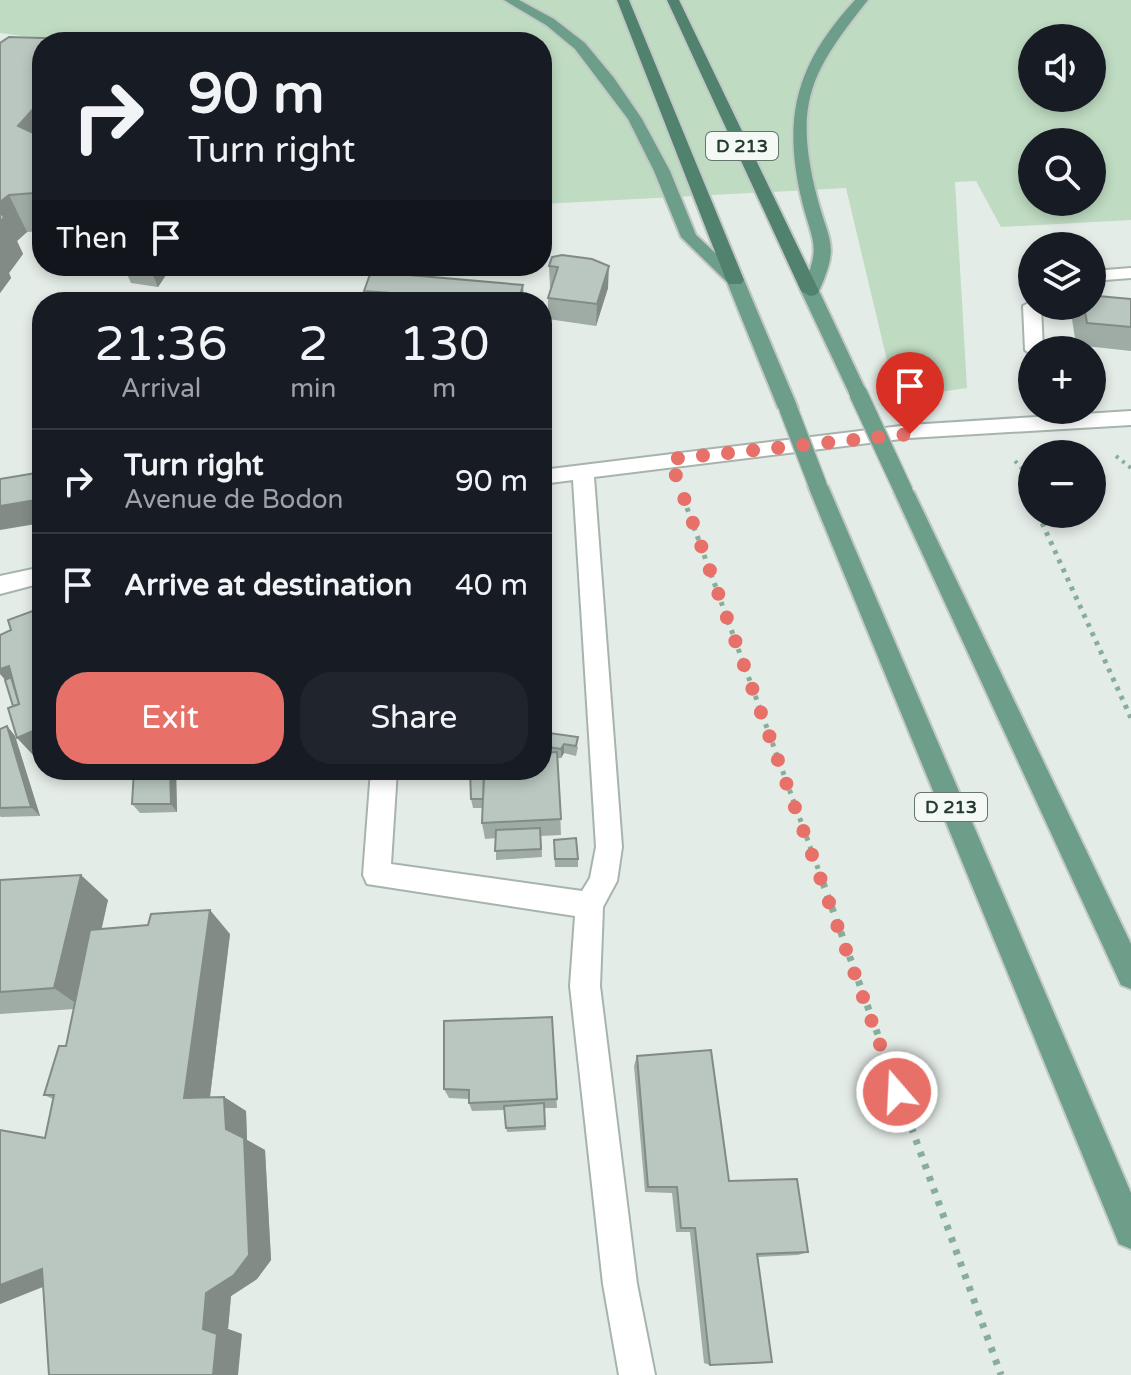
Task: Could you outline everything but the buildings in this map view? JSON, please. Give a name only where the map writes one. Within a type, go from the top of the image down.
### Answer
[{"type":"highway","name":"D 213","points":[[623,0],[735,280]]},
{"type":"highway","name":"D 213","points":[[673,0],[810,291]]},
{"type":"main road","points":[[510,0],[550,22],[580,46],[609,81],[635,119],[662,171],[689,237],[735,280]]},
{"type":"main road","points":[[810,291],[824,256],[804,175],[802,106],[811,64],[833,29],[862,0]]},
{"type":"main road","name":"D 213","points":[[735,280],[818,486],[1131,1232]]},
{"type":"main road","name":"D 213","points":[[810,291],[1131,975]]},
{"type":"street","points":[[1106,275],[1131,273]]},
{"type":"street","points":[[1106,417],[1131,418]]},
{"type":"street","points":[[552,476],[1018,418]]},
{"type":"street","points":[[583,471],[609,847],[603,881],[589,905],[585,986],[620,1284],[637,1375]]},
{"type":"street","points":[[0,585],[32,577]]},
{"type":"street","points":[[383,780],[377,875],[589,905]]},
{"type":"path","points":[[670,459],[967,1290],[1001,1375]]},
{"type":"path","points":[[1044,528],[1131,718]]},
{"type":"green space","points":[[0,0],[1131,0],[1131,220],[1001,227],[976,181],[955,182],[967,388],[896,398],[846,188],[552,203],[552,32],[32,32],[32,37],[0,33]]},
{"type":"route","points":[[897,1092],[670,459],[910,434]]}]
